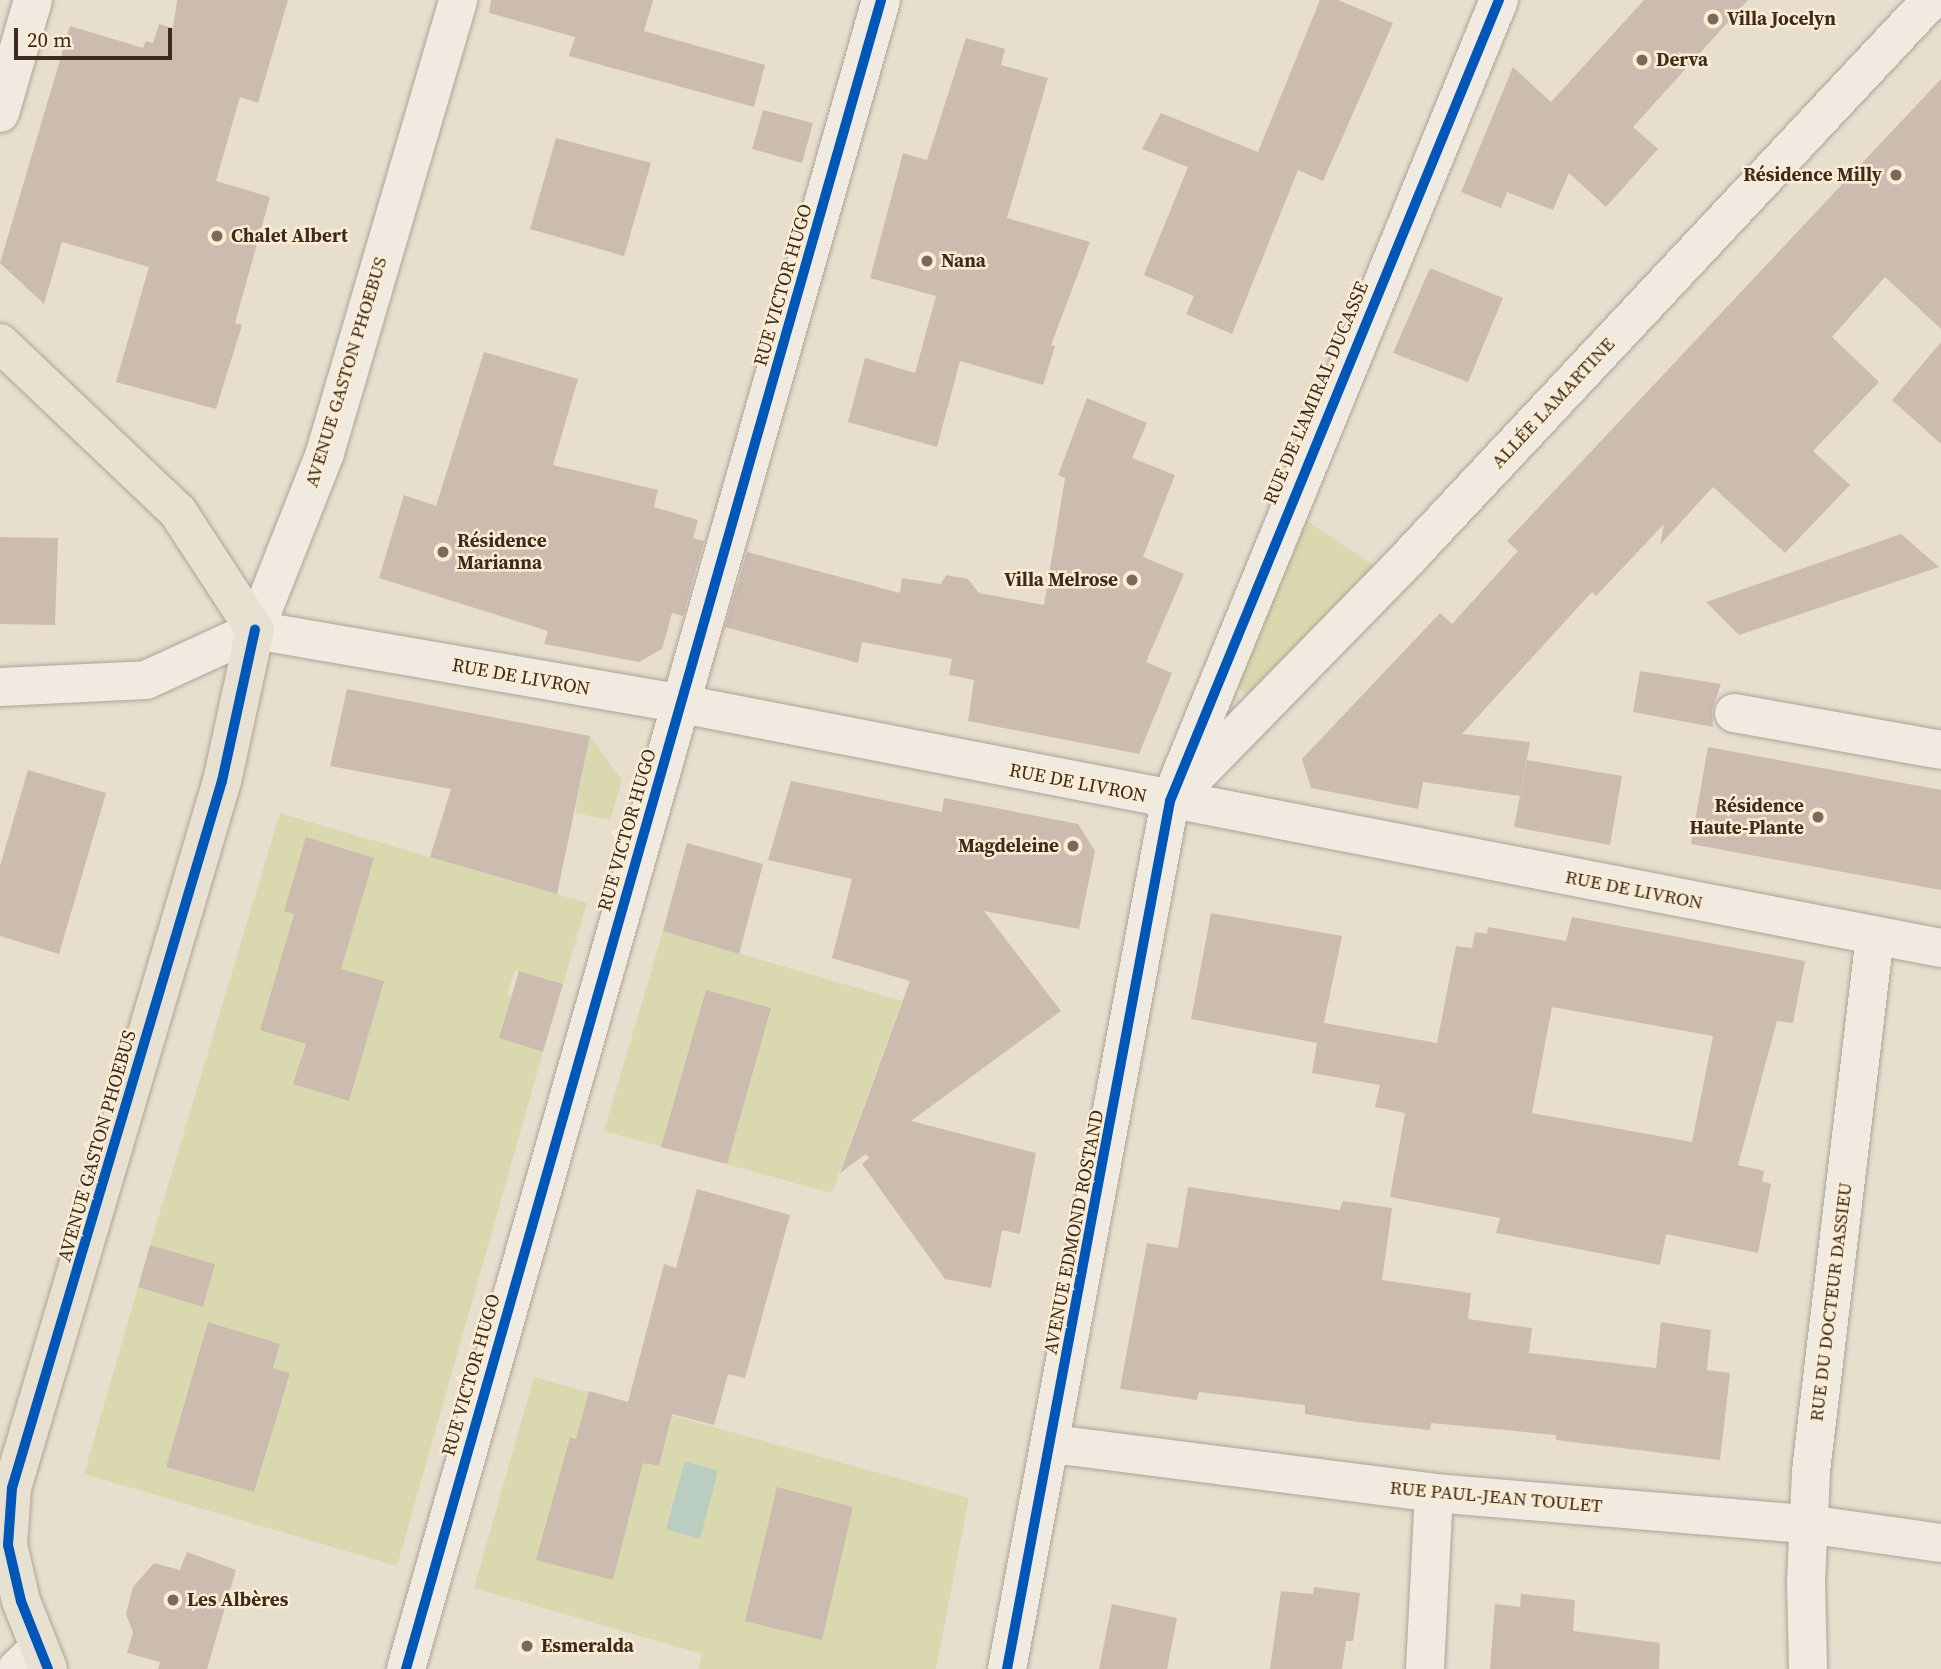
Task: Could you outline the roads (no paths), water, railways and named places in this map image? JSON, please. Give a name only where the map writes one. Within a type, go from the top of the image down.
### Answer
[{"type":"main road","points":[[0,342],[178,512],[255,630]]},
{"type":"main road","name":"AVENUE GASTON PHOEBUS","points":[[34,1662],[5,1525],[12,1488],[222,781],[255,630]]},
{"type":"street","points":[[0,113],[33,0]]},
{"type":"street","name":"AVENUE GASTON PHOEBUS","points":[[255,630],[325,453],[458,0]]},
{"type":"street","name":"RUE VICTOR HUGO","points":[[405,1669],[881,0]]},
{"type":"street","name":"RUE DE L'AMIRAL DUCASSE","points":[[1170,801],[1499,0]]},
{"type":"street","name":"ALLÉE LAMARTINE","points":[[1170,801],[1411,555],[1931,0]]},
{"type":"street","points":[[0,687],[146,680],[255,630]]},
{"type":"street","name":"RUE DE LIVRON","points":[[255,630],[682,705],[1941,948]]},
{"type":"street","points":[[1734,713],[1941,751]]},
{"type":"street","name":"AVENUE EDMOND ROSTAND","points":[[1007,1669],[1053,1444],[1170,801]]},
{"type":"street","name":"RUE DU DOCTEUR DASSIEU","points":[[1808,1669],[1807,1524],[1875,936]]},
{"type":"street","name":"RUE PAUL-JEAN TOULET","points":[[1053,1444],[1434,1493],[1807,1524],[1941,1543]]},
{"type":"street","points":[[1425,1669],[1434,1493]]},
{"type":"place","name":"Villa Jocelyn","points":[[1713,19]]},
{"type":"place","name":"Derva","points":[[1642,60]]},
{"type":"place","name":"Résidence Milly","points":[[1896,175]]},
{"type":"place","name":"Chalet Albert","points":[[217,236]]},
{"type":"place","name":"Nana","points":[[927,261]]},
{"type":"place","name":"Résidence Marianna","points":[[443,552]]},
{"type":"place","name":"Villa Melrose","points":[[1132,580]]},
{"type":"place","name":"Résidence Haute-Plante","points":[[1818,817]]},
{"type":"place","name":"Magdeleine","points":[[1073,846]]},
{"type":"place","name":"Les Albères","points":[[173,1600]]},
{"type":"place","name":"Esmeralda","points":[[527,1646]]}]
